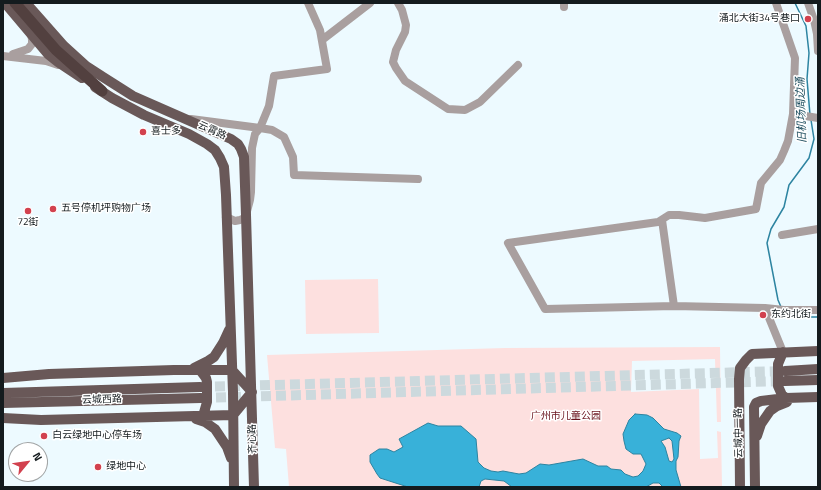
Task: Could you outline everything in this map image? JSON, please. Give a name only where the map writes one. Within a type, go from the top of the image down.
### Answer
[{"type":"highway","points":[[16,3],[56,50],[102,91]]},
{"type":"main road","name":"云霄路","points":[[5,3],[48,54],[58,62],[102,91],[144,115],[198,138],[215,150],[220,158],[224,167],[233,392]]},
{"type":"main road","name":"云霄路","points":[[26,3],[53,34],[86,66],[133,96],[231,139],[242,149],[244,157],[252,392]]},
{"type":"main road","points":[[195,370],[208,362],[219,350],[229,328],[229,314]]},
{"type":"main road","name":"云城中一路","points":[[740,487],[740,368],[752,354],[818,351]]},
{"type":"main road","points":[[783,352],[778,364],[778,386],[782,394],[786,398],[818,397]]},
{"type":"main road","points":[[818,369],[785,376],[818,380]]},
{"type":"main road","points":[[195,370],[206,378],[207,382],[207,402],[203,416]]},
{"type":"main road","points":[[3,378],[49,374],[232,370],[252,392],[233,415],[41,420],[3,418]]},
{"type":"main road","name":"云城西路","points":[[3,392],[200,387]]},
{"type":"main road","name":"齐心路","points":[[233,392],[234,487]]},
{"type":"main road","name":"齐心路","points":[[252,392],[254,487]]},
{"type":"main road","name":"云城西路","points":[[3,403],[201,398]]},
{"type":"main road","name":"云城中一路","points":[[756,487],[754,407],[756,403],[760,401],[786,398]]},
{"type":"main road","points":[[755,444],[761,424],[770,411],[777,406],[798,398]]},
{"type":"main road","points":[[188,417],[205,422],[215,429],[227,447],[234,466]]},
{"type":"main road","points":[[739,418],[755,418]]},
{"type":"street","points":[[226,217],[235,221],[244,218],[246,214],[251,192],[252,148],[255,134],[260,128],[269,106],[274,76],[327,69],[320,30],[308,3]]},
{"type":"street","points":[[322,40],[370,3]]},
{"type":"street","points":[[398,3],[402,10],[406,25],[405,32],[396,50],[393,62],[405,81],[448,109],[465,110],[480,102],[518,65]]},
{"type":"street","points":[[776,3],[796,58],[793,114],[788,141],[780,160],[761,183],[756,209],[705,218],[670,215],[662,220],[599,231],[508,243],[545,309],[674,306],[818,310]]},
{"type":"street","points":[[808,3],[817,34],[818,51]]},
{"type":"street","points":[[6,56],[28,49],[32,44],[31,33]]},
{"type":"street","points":[[6,56],[46,61],[63,67],[82,78]]},
{"type":"street","points":[[793,114],[818,118]]},
{"type":"street","points":[[183,118],[272,130],[284,137],[293,157],[294,175],[418,179]]},
{"type":"street","points":[[662,220],[674,306]]},
{"type":"street","points":[[782,234],[818,229]]},
{"type":"street","points":[[769,308],[783,352]]},
{"type":"green space","points":[[378,279],[379,333],[306,334],[305,280]]},
{"type":"green space","name":"广州市儿童公园","points":[[720,347],[721,422],[717,422],[715,359],[632,361],[631,392],[699,389],[700,459],[718,458],[717,431],[721,432],[722,487],[289,487],[286,449],[275,448],[267,355],[505,348]]},
{"type":"water","points":[[635,414],[647,415],[653,418],[664,429],[677,433],[681,436],[676,461],[676,470],[681,487],[663,487],[659,483],[653,483],[646,487],[512,487],[504,481],[485,479],[481,481],[479,487],[408,487],[380,478],[370,462],[370,455],[379,449],[387,449],[394,452],[403,447],[399,439],[428,423],[438,426],[461,426],[476,439],[478,462],[484,468],[491,471],[503,471],[519,474],[526,473],[540,464],[549,465],[583,459],[598,466],[607,466],[611,469],[621,470],[625,474],[633,477],[638,476],[643,471],[646,464],[641,454],[633,454],[626,449],[623,434],[629,420]],"holes":[[[669,438],[672,441],[674,459],[672,462],[669,461],[665,447],[661,441]]]},
{"type":"waterway","name":"旧机场周边涌","points":[[795,3],[806,26],[809,53],[807,79],[810,115]]},
{"type":"waterway","name":"旧机场周边涌","points":[[781,307],[778,300],[767,243],[771,229],[784,207],[789,185],[809,158],[814,139],[811,120]]},
{"type":"waterway","name":"旧机场周边涌","points":[[784,314],[795,317],[818,317]]},
{"type":"tunnel","points":[[200,387],[785,371]]},
{"type":"tunnel","points":[[201,398],[785,381]]},
{"type":"place","name":"涌北大街34号巷口","points":[[808,19]]},
{"type":"place","name":"喜士多","points":[[143,132]]},
{"type":"place","name":"五号停机坪购物广场","points":[[53,209]]},
{"type":"place","name":"72街","points":[[28,211]]},
{"type":"place","name":"东约北街","points":[[763,315]]},
{"type":"place","name":"白云绿地中心停车场","points":[[44,436]]},
{"type":"place","name":"绿地中心","points":[[98,467]]}]
